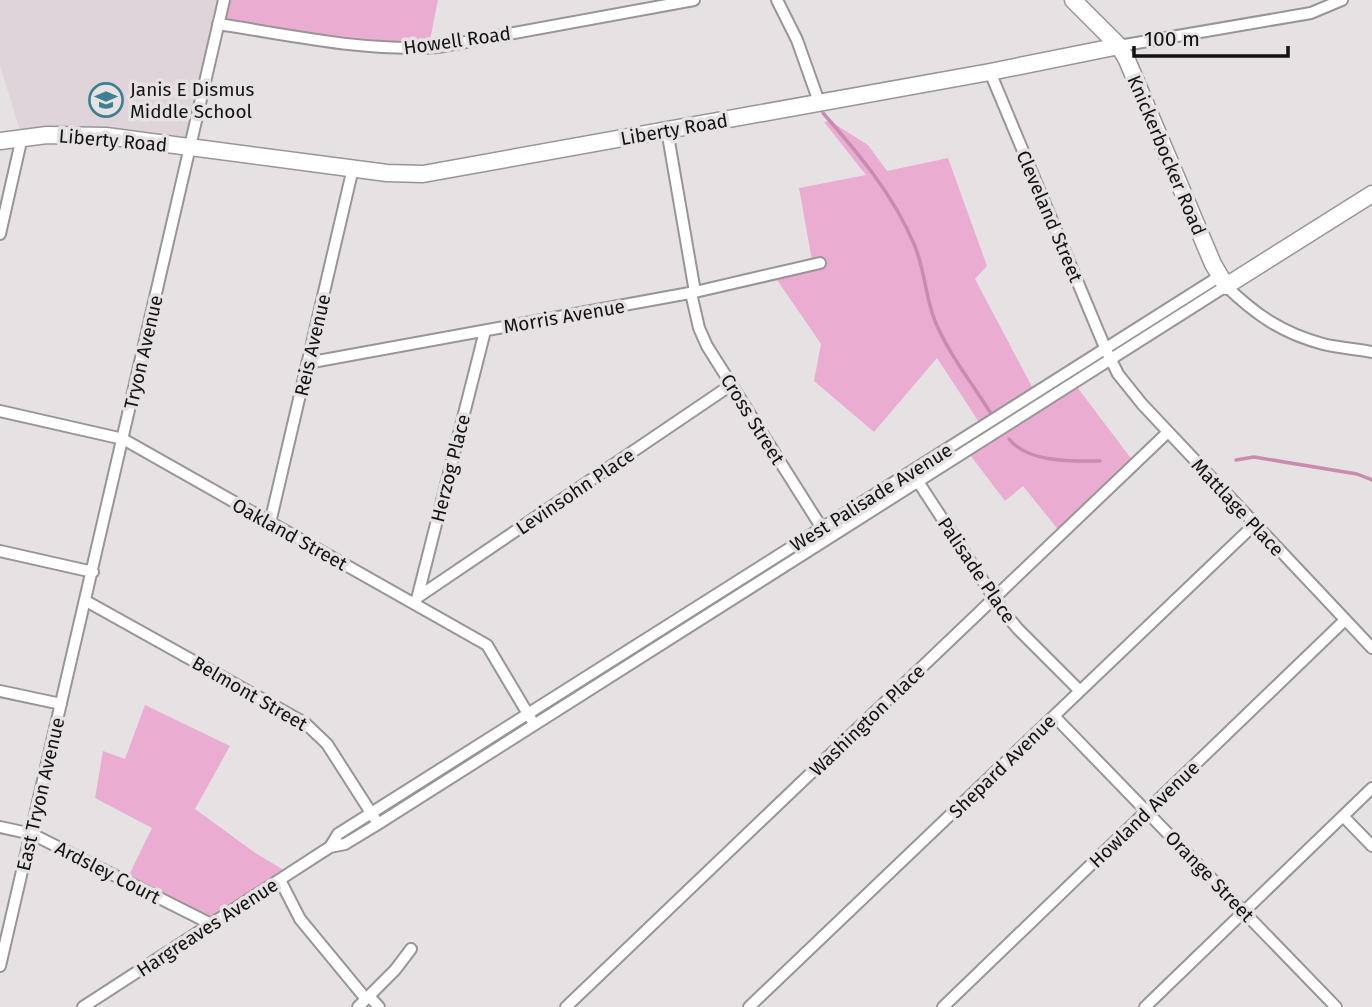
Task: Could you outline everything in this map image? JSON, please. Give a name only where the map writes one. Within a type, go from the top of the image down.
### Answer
[{"type":"main road","name":"Knickerbocker Road","points":[[1073,0],[1119,46],[1223,281]]},
{"type":"main road","name":"Liberty Road","points":[[0,141],[73,134],[106,136],[353,168],[424,174],[990,72],[1119,46]]},
{"type":"main road","name":"West Palisade Avenue","points":[[1223,281],[1372,182]]},
{"type":"main road","name":"West Palisade Avenue","points":[[1223,281],[1372,194]]},
{"type":"street","name":"Tryon Avenue","points":[[61,704],[224,0]]},
{"type":"street","name":"Howell Road","points":[[218,24],[370,48],[408,49],[438,47],[694,0]]},
{"type":"street","points":[[777,0],[797,40],[819,102]]},
{"type":"street","name":"Liberty Road","points":[[1119,46],[1311,13],[1342,0]]},
{"type":"street","name":"Cleveland Street","points":[[990,72],[1108,355]]},
{"type":"street","name":"Cross Street","points":[[667,130],[699,328],[825,534]]},
{"type":"street","points":[[0,234],[22,137]]},
{"type":"street","name":"Reis Avenue","points":[[270,523],[353,168]]},
{"type":"street","name":"Morris Avenue","points":[[307,363],[693,292],[820,262]]},
{"type":"street","points":[[1223,281],[1257,314],[1283,331],[1324,344],[1372,352]]},
{"type":"street","name":"West Palisade Avenue","points":[[378,824],[535,725],[825,534],[1223,281]]},
{"type":"street","name":"Herzog Place","points":[[417,601],[485,331]]},
{"type":"street","name":"Mattlage Place","points":[[1108,355],[1135,395],[1168,432],[1372,648]]},
{"type":"street","name":"Levinsohn Place","points":[[417,601],[732,385]]},
{"type":"street","name":"Oakland Street","points":[[0,411],[123,439],[270,523],[417,601],[487,645],[535,725]]},
{"type":"street","name":"Washington Place","points":[[566,1007],[1168,432]]},
{"type":"street","name":"Palisade Place","points":[[915,477],[994,598],[1018,629],[1080,691]]},
{"type":"street","name":"Shepard Avenue","points":[[750,1007],[1255,524]]},
{"type":"street","name":"West Palisade Avenue","points":[[371,813],[528,714],[825,534]]},
{"type":"street","points":[[0,551],[93,572]]},
{"type":"street","name":"Belmont Street","points":[[86,601],[305,723],[327,744],[378,824]]},
{"type":"street","name":"Howland Avenue","points":[[943,1007],[1345,620]]},
{"type":"street","points":[[0,691],[61,704]]},
{"type":"street","name":"East Tryon Avenue","points":[[0,966],[61,704]]},
{"type":"street","name":"Orange Street","points":[[1054,716],[1336,1007]]},
{"type":"street","points":[[1145,1007],[1372,788]]},
{"type":"street","name":"Hargreaves Avenue","points":[[330,847],[338,834],[371,813]]},
{"type":"street","points":[[1343,816],[1372,846]]},
{"type":"street","name":"Hargreaves Avenue","points":[[83,1007],[330,847],[345,844],[378,824]]},
{"type":"street","name":"Ardsley Court","points":[[0,827],[32,834],[213,925]]},
{"type":"street","points":[[280,880],[300,919],[364,1001],[379,1007]]},
{"type":"street","points":[[364,1001],[395,970],[411,948]]},
{"type":"shaded area","name":"Janis E Dismus Middle School","points":[[0,0],[224,0],[191,147],[22,137],[0,66]]},
{"type":"shaded area","points":[[222,0],[438,0],[429,45],[217,24]]},
{"type":"shaded area","points":[[830,121],[868,145],[887,171],[948,158],[987,266],[975,279],[1039,400],[1071,379],[1133,461],[1060,532],[1023,486],[1005,501],[964,447],[986,433],[937,358],[874,432],[814,381],[821,344],[773,274],[813,266],[799,188],[866,175],[824,122]]},
{"type":"shaded area","points":[[145,705],[230,746],[195,809],[254,852],[290,874],[213,925],[126,881],[152,828],[95,798],[103,751],[125,759]]},
{"type":"waterway","points":[[823,113],[862,159],[896,208],[918,253],[932,312],[940,333],[990,412]]},
{"type":"waterway","points":[[1009,439],[1017,447],[1039,457],[1100,461]]},
{"type":"waterway","points":[[1236,460],[1254,457],[1357,474],[1372,480]]},
{"type":"place","name":"Janis E Dismus Middle School","points":[[106,100]]}]
